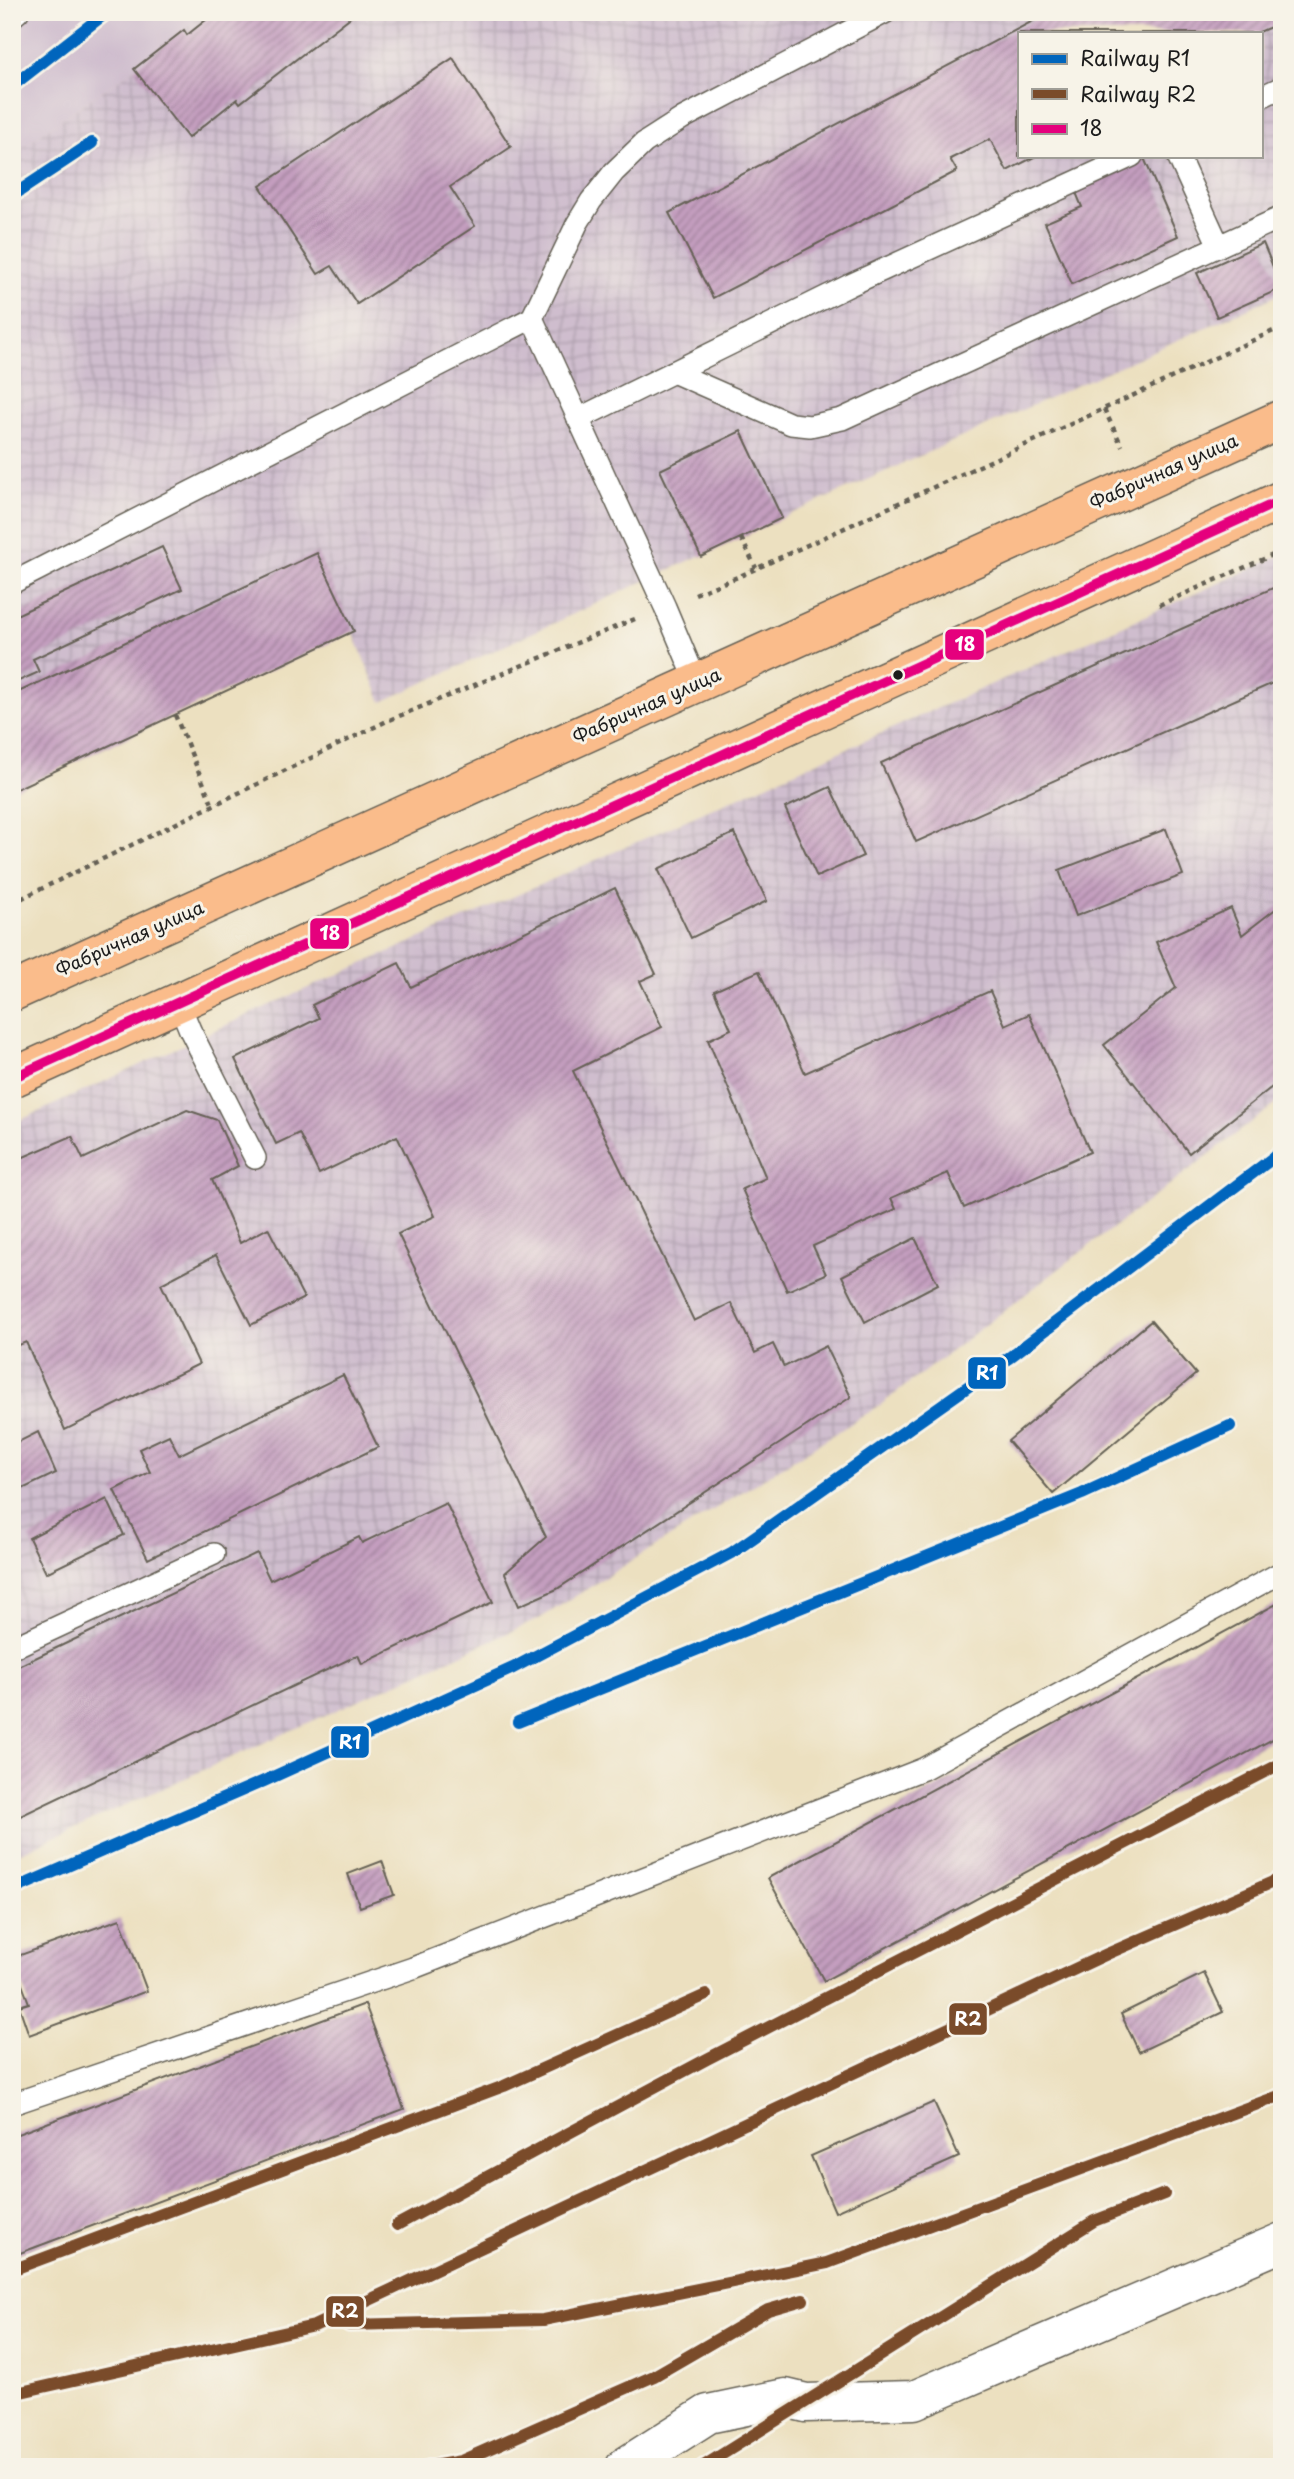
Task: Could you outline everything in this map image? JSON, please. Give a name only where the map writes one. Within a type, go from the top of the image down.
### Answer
[{"type":"main road","name":"Фабричная улица","points":[[12,992],[1282,419]]},
{"type":"main road","points":[[12,1078],[1282,500]]},
{"type":"street","points":[[625,2467],[708,2414],[785,2398],[806,2403],[914,2400],[1282,2242]]},
{"type":"lane","points":[[12,17],[18,12]]},
{"type":"lane","points":[[12,583],[532,318],[590,201],[614,172],[644,143],[684,118],[886,12]]},
{"type":"lane","points":[[1262,97],[1282,87]]},
{"type":"lane","points":[[578,419],[850,285],[1128,158]]},
{"type":"lane","points":[[1179,158],[1219,246]]},
{"type":"lane","points":[[673,372],[791,424],[810,426],[842,419],[1282,218]]},
{"type":"lane","points":[[532,318],[697,683]]},
{"type":"lane","points":[[179,1003],[255,1158]]},
{"type":"lane","points":[[12,1648],[214,1553]]},
{"type":"lane","points":[[12,2104],[413,1968],[923,1769],[1282,1572]]},
{"type":"path","points":[[741,538],[757,568]]},
{"type":"path","points":[[175,715],[213,806]]},
{"type":"shaded area","points":[[12,12],[206,12],[134,69],[12,154]]},
{"type":"shaded area","points":[[206,12],[1282,12],[1282,293],[382,702],[353,632],[12,791],[12,154],[134,69]]},
{"type":"shaded area","points":[[1282,555],[1282,1099],[879,1406],[539,1619],[12,1856],[12,1124],[261,1009]]},
{"type":"building","points":[[216,12],[357,12],[240,103],[237,99],[188,138],[134,69],[184,30],[187,35]]},
{"type":"building","points":[[1050,12],[1282,12],[1282,22],[1259,32],[1018,32],[1018,158],[1032,158],[1007,171],[990,139],[950,159],[957,171],[713,298],[669,213]]},
{"type":"building","points":[[453,58],[511,147],[450,187],[475,226],[357,304],[332,266],[318,274],[260,186]]},
{"type":"building","points":[[1144,158],[1178,236],[1072,284],[1045,223],[1082,207],[1075,190]]},
{"type":"building","points":[[1263,243],[1282,288],[1217,317],[1197,273]]},
{"type":"building","points":[[741,431],[782,518],[701,557],[660,470]]},
{"type":"building","points":[[162,547],[182,589],[33,659],[39,672],[12,684],[12,617]]},
{"type":"building","points":[[317,553],[354,631],[12,791],[12,695]]},
{"type":"building","points":[[1282,584],[1282,679],[916,842],[881,763]]},
{"type":"building","points":[[830,787],[863,856],[817,877],[785,808]]},
{"type":"building","points":[[1166,829],[1183,875],[1076,916],[1059,870]]},
{"type":"building","points":[[734,833],[767,901],[691,938],[658,869]]},
{"type":"building","points":[[615,888],[656,974],[640,981],[662,1027],[573,1071],[694,1321],[731,1303],[755,1353],[773,1344],[784,1367],[826,1346],[851,1397],[557,1589],[519,1606],[505,1573],[546,1537],[398,1234],[435,1216],[397,1136],[319,1174],[299,1133],[276,1144],[235,1059],[319,1018],[312,1005],[399,963],[411,987]]},
{"type":"building","points":[[1282,904],[1282,1079],[1189,1153],[1104,1045],[1176,988],[1156,942],[1231,908],[1242,935]]},
{"type":"building","points":[[759,971],[805,1073],[990,991],[1005,1025],[1029,1014],[1090,1152],[964,1208],[948,1173],[891,1198],[896,1209],[813,1246],[826,1274],[787,1291],[742,1189],[766,1178],[708,1040],[731,1029],[714,991]]},
{"type":"building","points":[[187,1110],[217,1120],[238,1166],[212,1180],[240,1243],[268,1228],[304,1298],[251,1325],[216,1255],[161,1284],[199,1364],[65,1430],[26,1342],[12,1348],[12,1162],[72,1136],[83,1159]]},
{"type":"building","points":[[915,1238],[938,1284],[865,1322],[842,1276]]},
{"type":"building","points":[[1151,1321],[1196,1374],[1053,1494],[1008,1441]]},
{"type":"building","points":[[343,1375],[378,1447],[148,1559],[114,1490],[150,1472],[139,1449],[169,1435],[179,1455]]},
{"type":"building","points":[[38,1432],[56,1473],[12,1494],[12,1445]]},
{"type":"building","points":[[107,1499],[124,1535],[46,1573],[29,1538]]},
{"type":"building","points":[[446,1503],[493,1602],[362,1664],[358,1655],[12,1820],[12,1669],[257,1553],[270,1580],[359,1537],[362,1543]]},
{"type":"building","points":[[1282,1601],[1282,1734],[824,1981],[768,1878]]},
{"type":"building","points":[[382,1861],[394,1895],[360,1907],[348,1874]]},
{"type":"building","points":[[120,1919],[147,1991],[29,2035],[19,2006],[29,2003],[12,1958]]},
{"type":"building","points":[[1204,1973],[1223,2012],[1139,2052],[1121,2014]]},
{"type":"building","points":[[365,2004],[404,2109],[12,2256],[12,2136]]},
{"type":"building","points":[[934,2102],[959,2157],[835,2212],[811,2156]]},
{"type":"rail line","name":"R1","points":[[12,86],[107,12]]},
{"type":"rail line","name":"R1","points":[[12,196],[92,143]]},
{"type":"rail line","name":"R1","points":[[12,1890],[264,1781],[513,1668],[733,1552],[1010,1357],[1282,1151]]},
{"type":"rail line","name":"R1","points":[[518,1722],[1082,1494],[1230,1426]]},
{"type":"rail line","name":"R2","points":[[397,2225],[707,2059],[1282,1763]]},
{"type":"rail line","name":"R2","points":[[12,2394],[314,2326],[1107,1954],[1282,1878]]},
{"type":"rail line","name":"R2","points":[[12,2270],[504,2086],[706,1995]]},
{"type":"rail line","name":"R2","points":[[349,2325],[543,2320],[827,2263],[1282,2095]]},
{"type":"rail line","name":"R2","points":[[702,2467],[1094,2221],[1164,2194]]},
{"type":"rail line","name":"R2","points":[[428,2467],[461,2461],[654,2376],[768,2310],[803,2300]]},
{"type":"transit line","name":"18","points":[[12,1078],[1282,500]]}]
